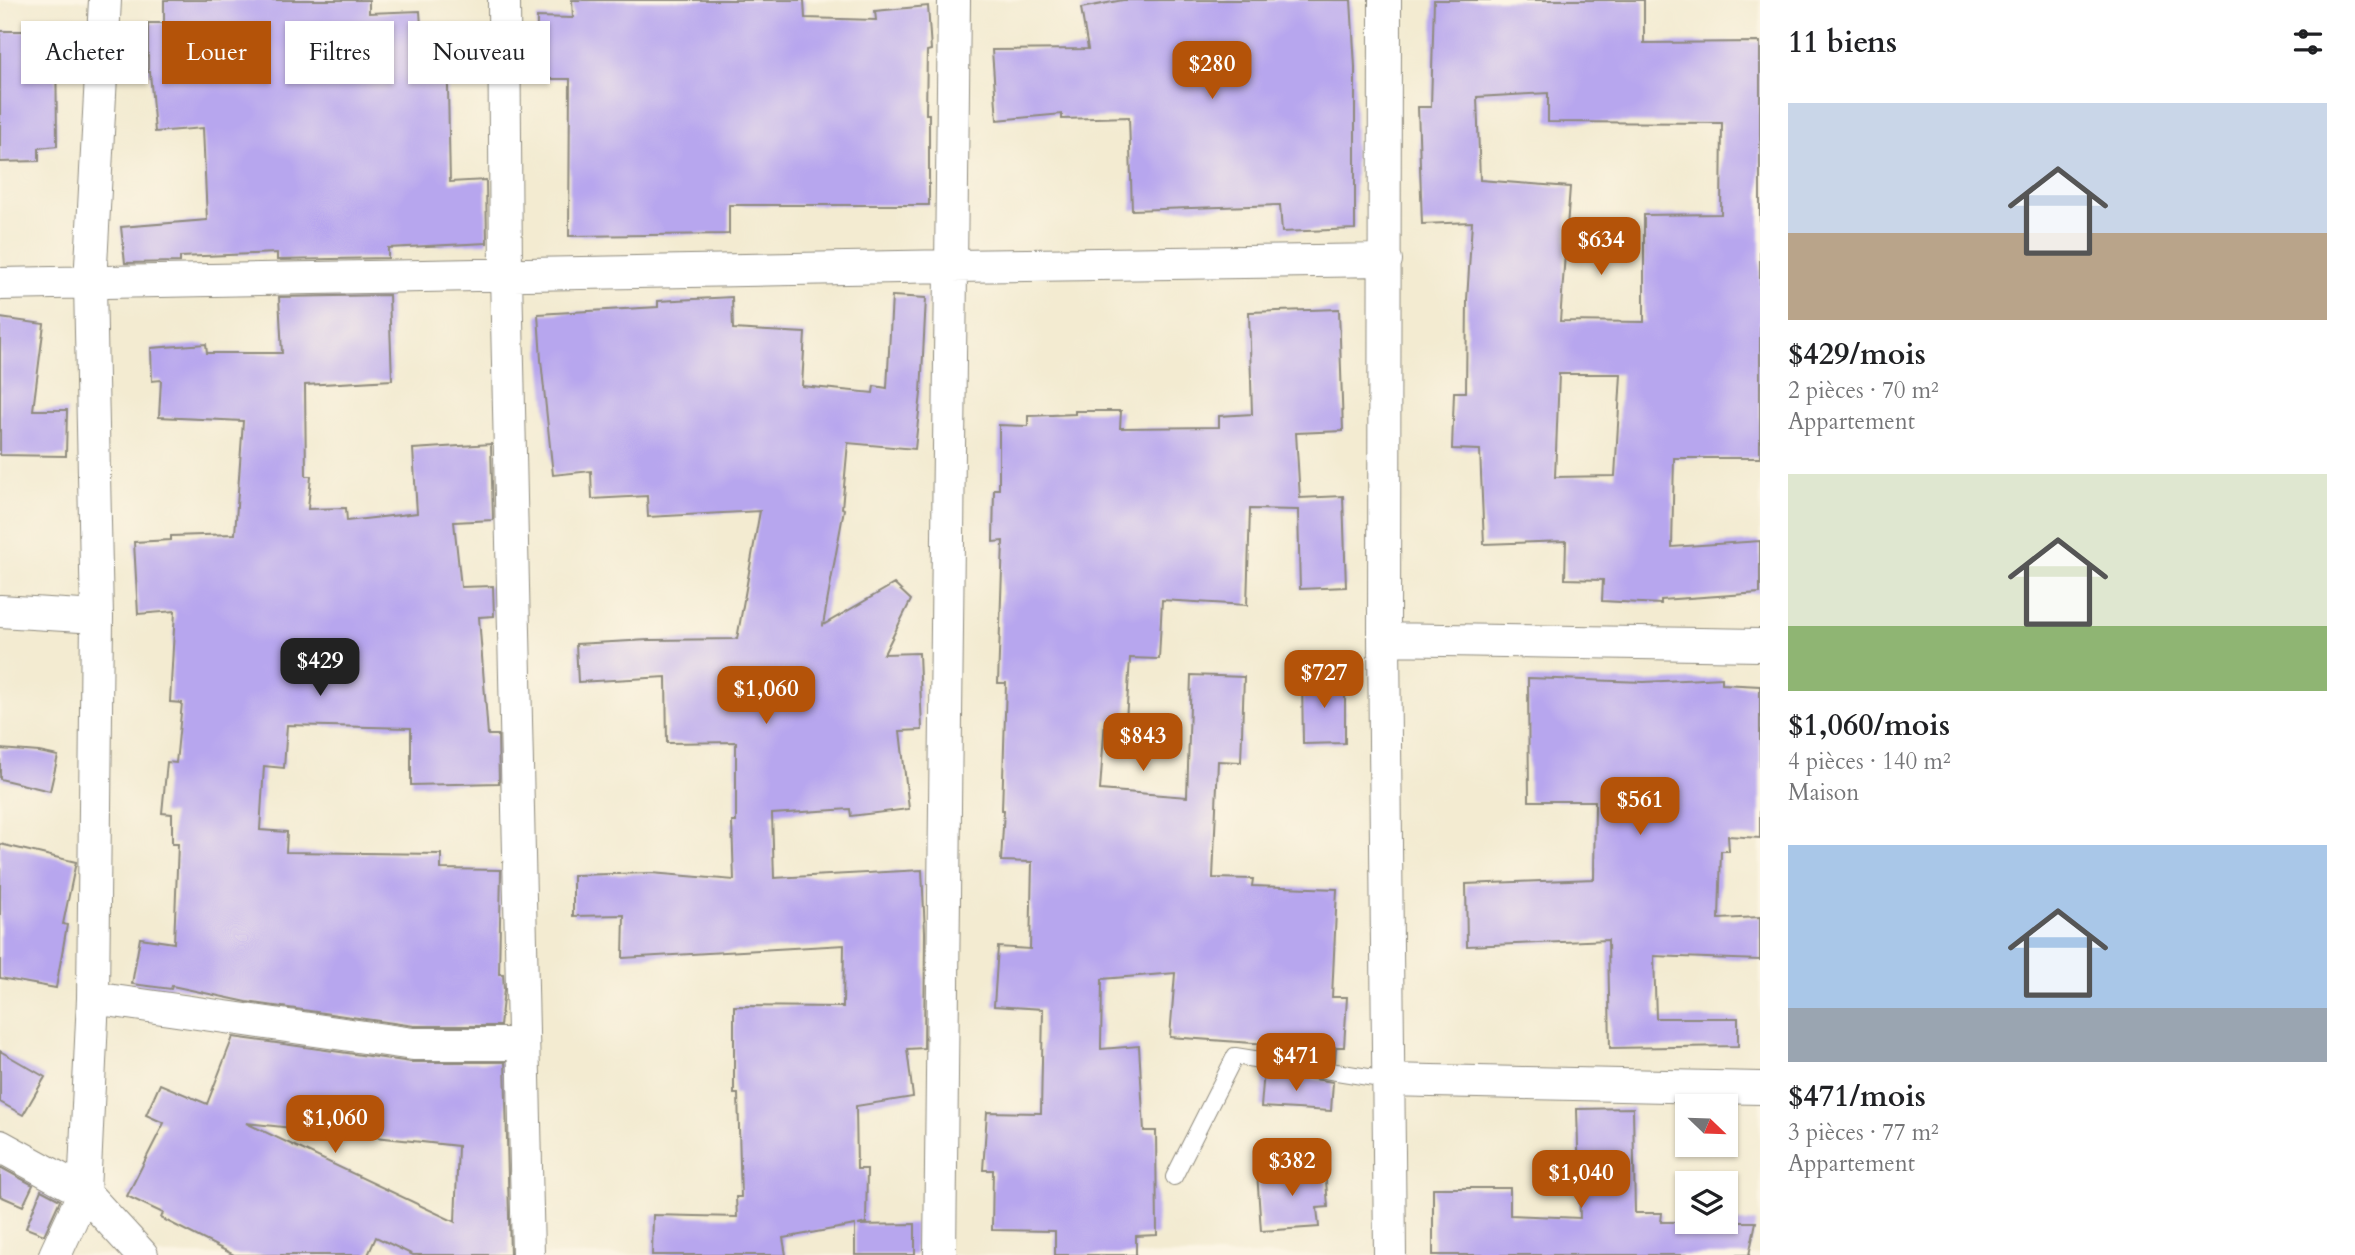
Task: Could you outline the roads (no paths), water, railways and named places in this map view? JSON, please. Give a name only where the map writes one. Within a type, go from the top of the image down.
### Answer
[{"type":"street","points":[[55,1255],[84,1192],[93,998],[97,617],[90,284],[104,0]]},
{"type":"street","points":[[504,0],[506,275],[528,1255]]},
{"type":"street","points":[[940,1255],[954,0]]},
{"type":"street","points":[[1385,0],[1384,639],[1390,1255]]},
{"type":"street","points":[[0,284],[952,265],[1386,260]]},
{"type":"street","points":[[0,611],[97,617]]},
{"type":"street","points":[[1384,639],[1760,645]]},
{"type":"street","points":[[93,998],[413,1044],[523,1044]]},
{"type":"street","points":[[1387,1080],[1760,1088]]},
{"type":"street","points":[[0,1146],[84,1192],[142,1255]]},
{"type":"lane","points":[[1174,1177],[1236,1056],[1387,1080]]}]
